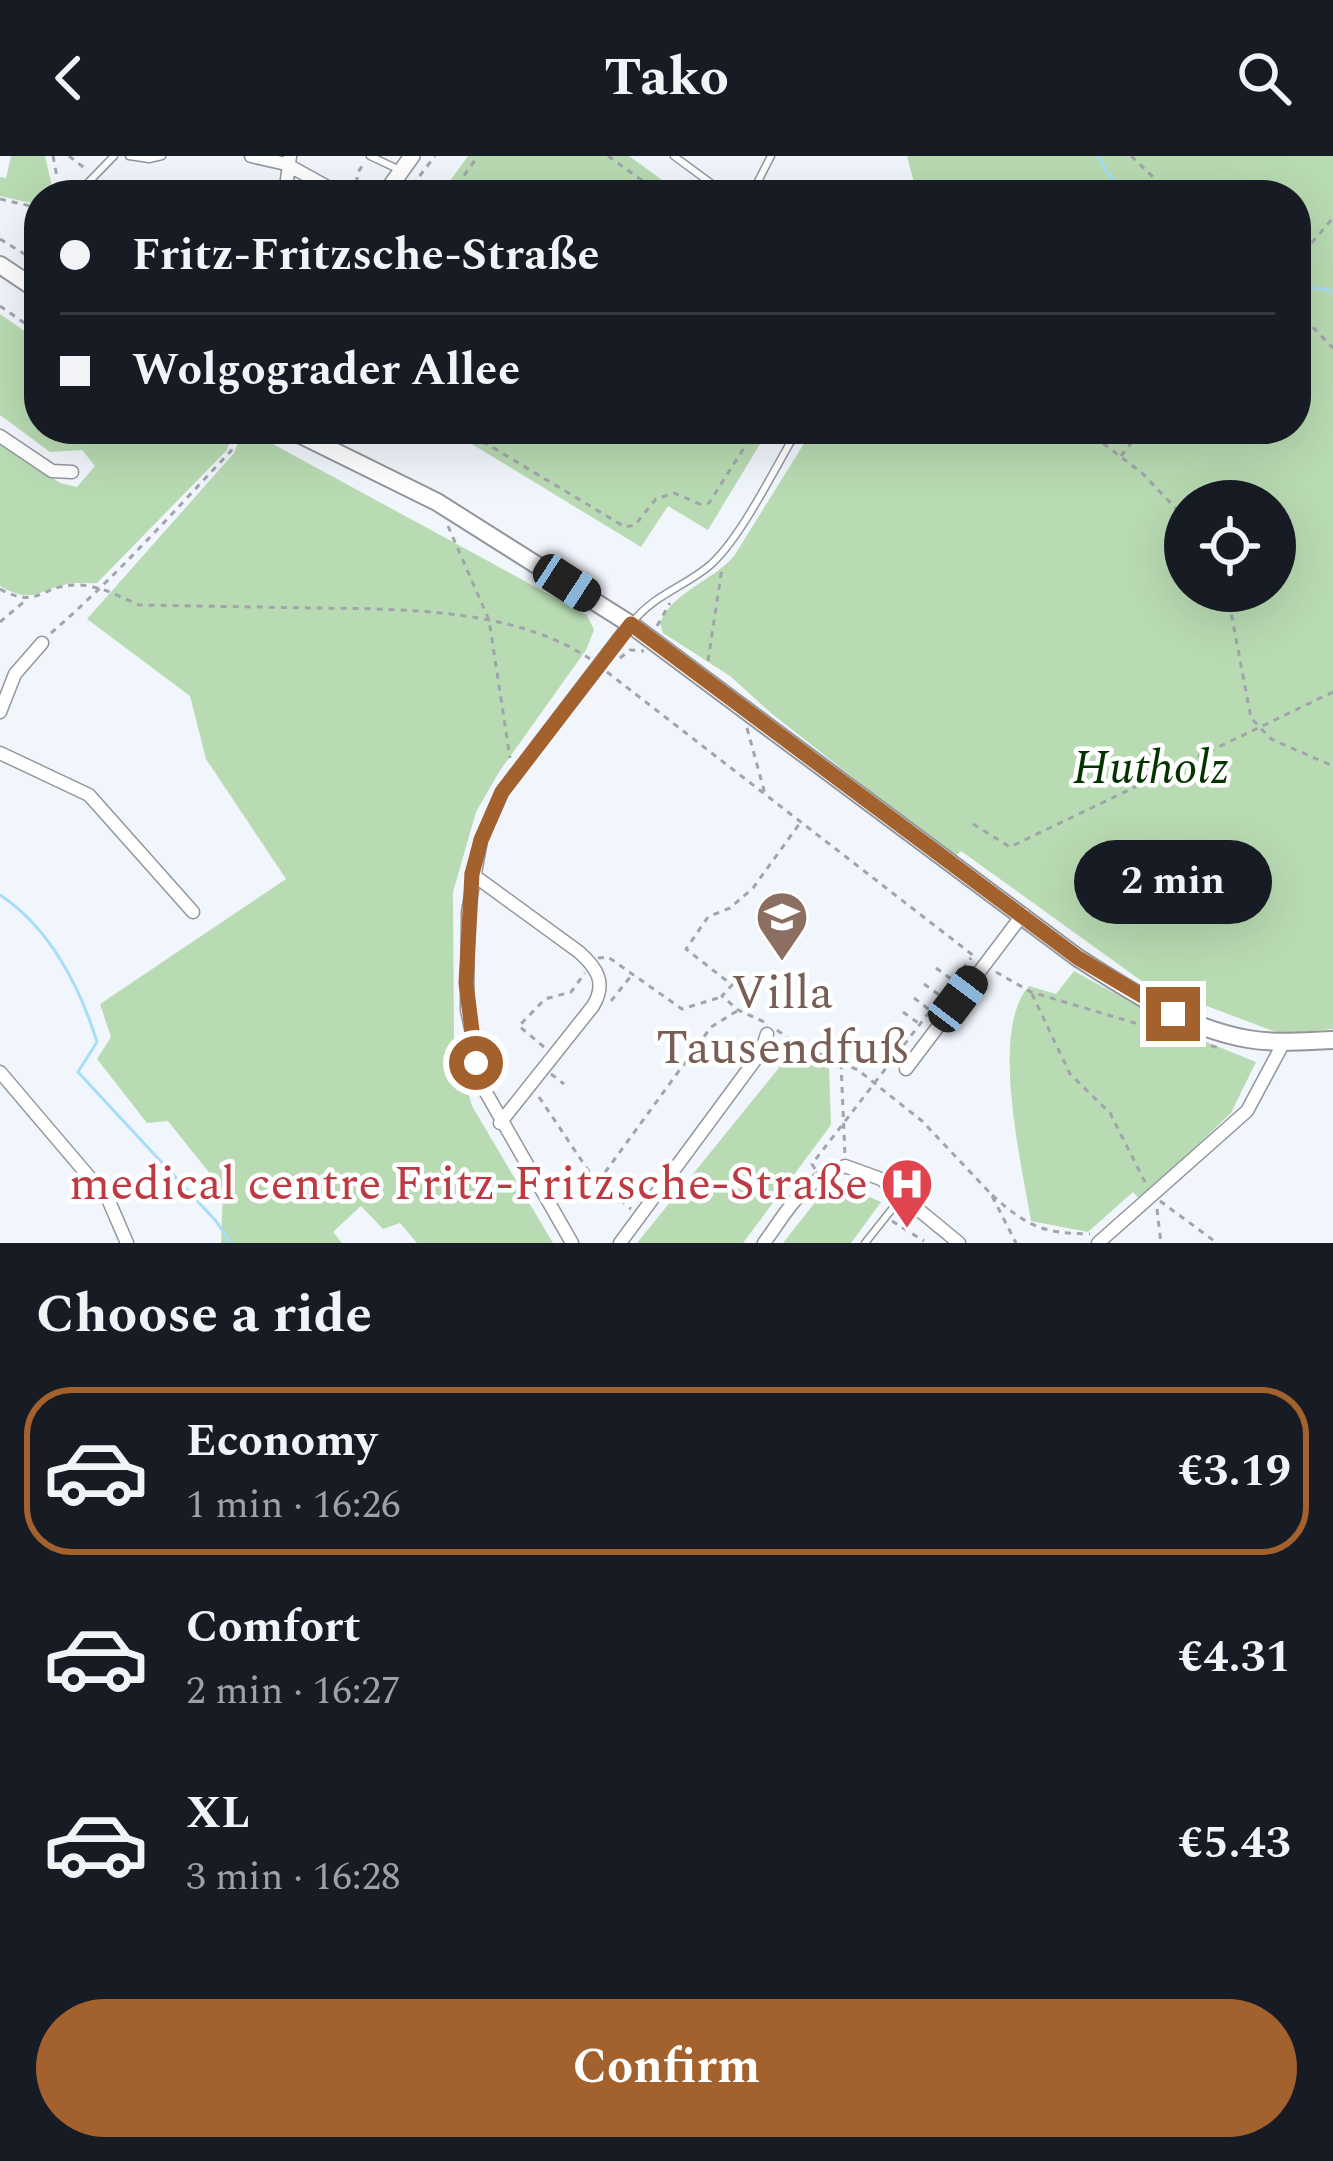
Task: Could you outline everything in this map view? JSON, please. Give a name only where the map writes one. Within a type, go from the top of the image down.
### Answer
[{"type":"main road","points":[[319,444],[437,502],[631,624],[1078,958],[1173,1014],[1247,1039],[1333,1040]]},
{"type":"street","points":[[250,156],[288,160],[319,180]]},
{"type":"street","points":[[396,180],[412,156]]},
{"type":"street","points":[[0,436],[52,471],[72,472]]},
{"type":"street","points":[[572,1243],[500,1123],[476,1063],[467,1010],[472,874],[481,840],[513,777],[603,668],[631,624]]},
{"type":"street","points":[[0,712],[15,674],[42,643]]},
{"type":"street","points":[[0,753],[89,794],[193,912]]},
{"type":"street","points":[[472,874],[591,962],[601,979],[599,995],[500,1123]]},
{"type":"street","points":[[906,1069],[978,960],[1023,914]]},
{"type":"street","points":[[620,1243],[761,1052],[767,1034]]},
{"type":"street","points":[[1101,1240],[1246,1111],[1284,1042]]},
{"type":"street","points":[[0,1072],[108,1199],[127,1243]]},
{"type":"street","points":[[764,1243],[800,1190],[819,1175],[845,1166],[881,1180],[958,1243]]},
{"type":"lane","points":[[88,180],[114,156]]},
{"type":"lane","points":[[129,156],[162,156]]},
{"type":"lane","points":[[369,156],[402,172]]},
{"type":"lane","points":[[674,156],[707,180]]},
{"type":"lane","points":[[631,624],[643,608],[709,566],[725,549],[789,444]]},
{"type":"lane","points":[[865,1243],[902,1196]]},
{"type":"path","points":[[53,156],[57,177]]},
{"type":"path","points":[[69,156],[93,174]]},
{"type":"path","points":[[417,180],[435,156]]},
{"type":"path","points":[[608,156],[641,180]]},
{"type":"path","points":[[1131,156],[1156,180]]},
{"type":"path","points":[[1311,244],[1333,218]]},
{"type":"path","points":[[1311,325],[1333,348]]},
{"type":"path","points":[[42,643],[102,589],[233,444]]},
{"type":"path","points":[[487,444],[625,526],[635,525],[656,499],[674,494],[700,505],[710,503],[747,444]]},
{"type":"path","points":[[1103,444],[1164,496]]},
{"type":"path","points":[[1120,457],[1130,444]]},
{"type":"path","points":[[437,502],[489,620],[513,777]]},
{"type":"path","points":[[707,667],[722,568]]},
{"type":"path","points":[[0,622],[28,599],[72,584],[102,589],[139,605],[428,610],[489,620],[574,648],[978,960],[1031,992],[1222,1049]]},
{"type":"path","points":[[0,589],[28,599]]},
{"type":"path","points":[[1230,612],[1246,710],[1271,739],[1333,766]]},
{"type":"path","points":[[603,668],[630,650],[645,651]]},
{"type":"path","points":[[974,824],[1010,847],[1333,692]]},
{"type":"path","points":[[746,726],[765,796]]},
{"type":"path","points":[[608,957],[682,1009],[722,996],[732,985],[686,949],[709,917],[730,908],[753,888],[802,820]]},
{"type":"path","points":[[555,1055],[519,1026],[545,999],[571,992],[591,962],[608,957],[614,949]]},
{"type":"path","points":[[622,967],[628,959]]},
{"type":"path","points":[[819,1175],[812,1164],[954,981],[978,960]]},
{"type":"path","points":[[936,968],[954,981]]},
{"type":"path","points":[[608,1004],[642,970]]},
{"type":"path","points":[[924,984],[942,997]]},
{"type":"path","points":[[622,988],[631,995]]},
{"type":"path","points":[[1031,992],[1070,1074],[1110,1113],[1153,1198],[1161,1243]]},
{"type":"path","points":[[722,996],[797,1045],[841,1061],[877,1084],[947,1145],[1017,1218],[1044,1231],[1101,1240]]},
{"type":"path","points":[[914,998],[931,1011]]},
{"type":"path","points":[[598,1182],[621,1157],[711,1027],[738,1010]]},
{"type":"path","points":[[903,1012],[921,1025]]},
{"type":"path","points":[[892,1027],[910,1040]]},
{"type":"path","points":[[702,1040],[709,1046]]},
{"type":"path","points":[[692,1054],[699,1059]]},
{"type":"path","points":[[841,1061],[845,1166]]},
{"type":"path","points":[[682,1067],[689,1072]]},
{"type":"path","points":[[877,1084],[906,1069]]},
{"type":"path","points":[[671,1082],[677,1088]]},
{"type":"path","points":[[528,1088],[547,1104],[598,1182],[640,1216]]},
{"type":"path","points":[[660,1098],[666,1103]]},
{"type":"path","points":[[649,1112],[655,1117]]},
{"type":"path","points":[[639,1126],[645,1130]]},
{"type":"path","points":[[991,1194],[1016,1243]]},
{"type":"path","points":[[1153,1198],[1217,1243]]},
{"type":"path","points":[[901,1228],[925,1241]]},
{"type":"green space","points":[[11,156],[45,156],[51,180],[24,180],[24,202],[0,196],[0,177],[6,178]]},
{"type":"green space","points":[[468,156],[629,156],[662,180],[451,180]]},
{"type":"green space","name":"Hutholz","points":[[907,156],[1333,156],[1333,1029],[1281,1034],[1143,982],[961,851],[954,857],[730,676],[663,633],[660,623],[666,612],[734,556],[804,444],[1311,444],[1311,180],[913,180]]},
{"type":"green space","points":[[0,314],[24,331],[24,433],[0,415]]},
{"type":"green space","points":[[0,443],[60,483],[77,487],[95,466],[82,450],[50,452],[39,444],[229,444],[97,583],[67,584],[27,595],[0,586]]},
{"type":"green space","points":[[237,444],[273,444],[587,615],[594,630],[586,650],[476,812],[453,892],[454,1042],[472,1106],[553,1243],[417,1243],[400,1223],[383,1229],[361,1206],[333,1232],[342,1243],[221,1243],[223,1190],[168,1121],[147,1123],[97,1059],[111,1037],[100,1004],[286,879],[206,759],[190,696],[87,619]]},
{"type":"green space","points":[[472,444],[760,444],[708,530],[668,506],[641,547]]},
{"type":"green space","points":[[1074,971],[1192,1036],[1256,1062],[1231,1113],[1140,1200],[1133,1192],[1088,1232],[1031,1221],[1010,1065],[1017,1006],[1029,986],[1056,994]]},
{"type":"green space","points":[[787,1058],[829,1068],[831,1125],[743,1243],[637,1243]]},
{"type":"green space","points":[[851,1189],[881,1202],[851,1243],[783,1243],[820,1196]]},
{"type":"waterway","points":[[1098,156],[1115,180]]},
{"type":"waterway","points":[[1311,287],[1333,291]]},
{"type":"waterway","points":[[0,895],[34,924],[61,960],[82,1000],[97,1042],[78,1072],[231,1243]]},
{"type":"place","name":"Villa Tausendfuß","points":[[782,963]]},
{"type":"place","name":"medical centre Fritz-Fritzsche-Straße","points":[[907,1230]]},
{"type":"route","points":[[476,1063],[466,983],[468,912],[481,840],[502,792],[631,624],[1078,958],[1173,1014]]}]
